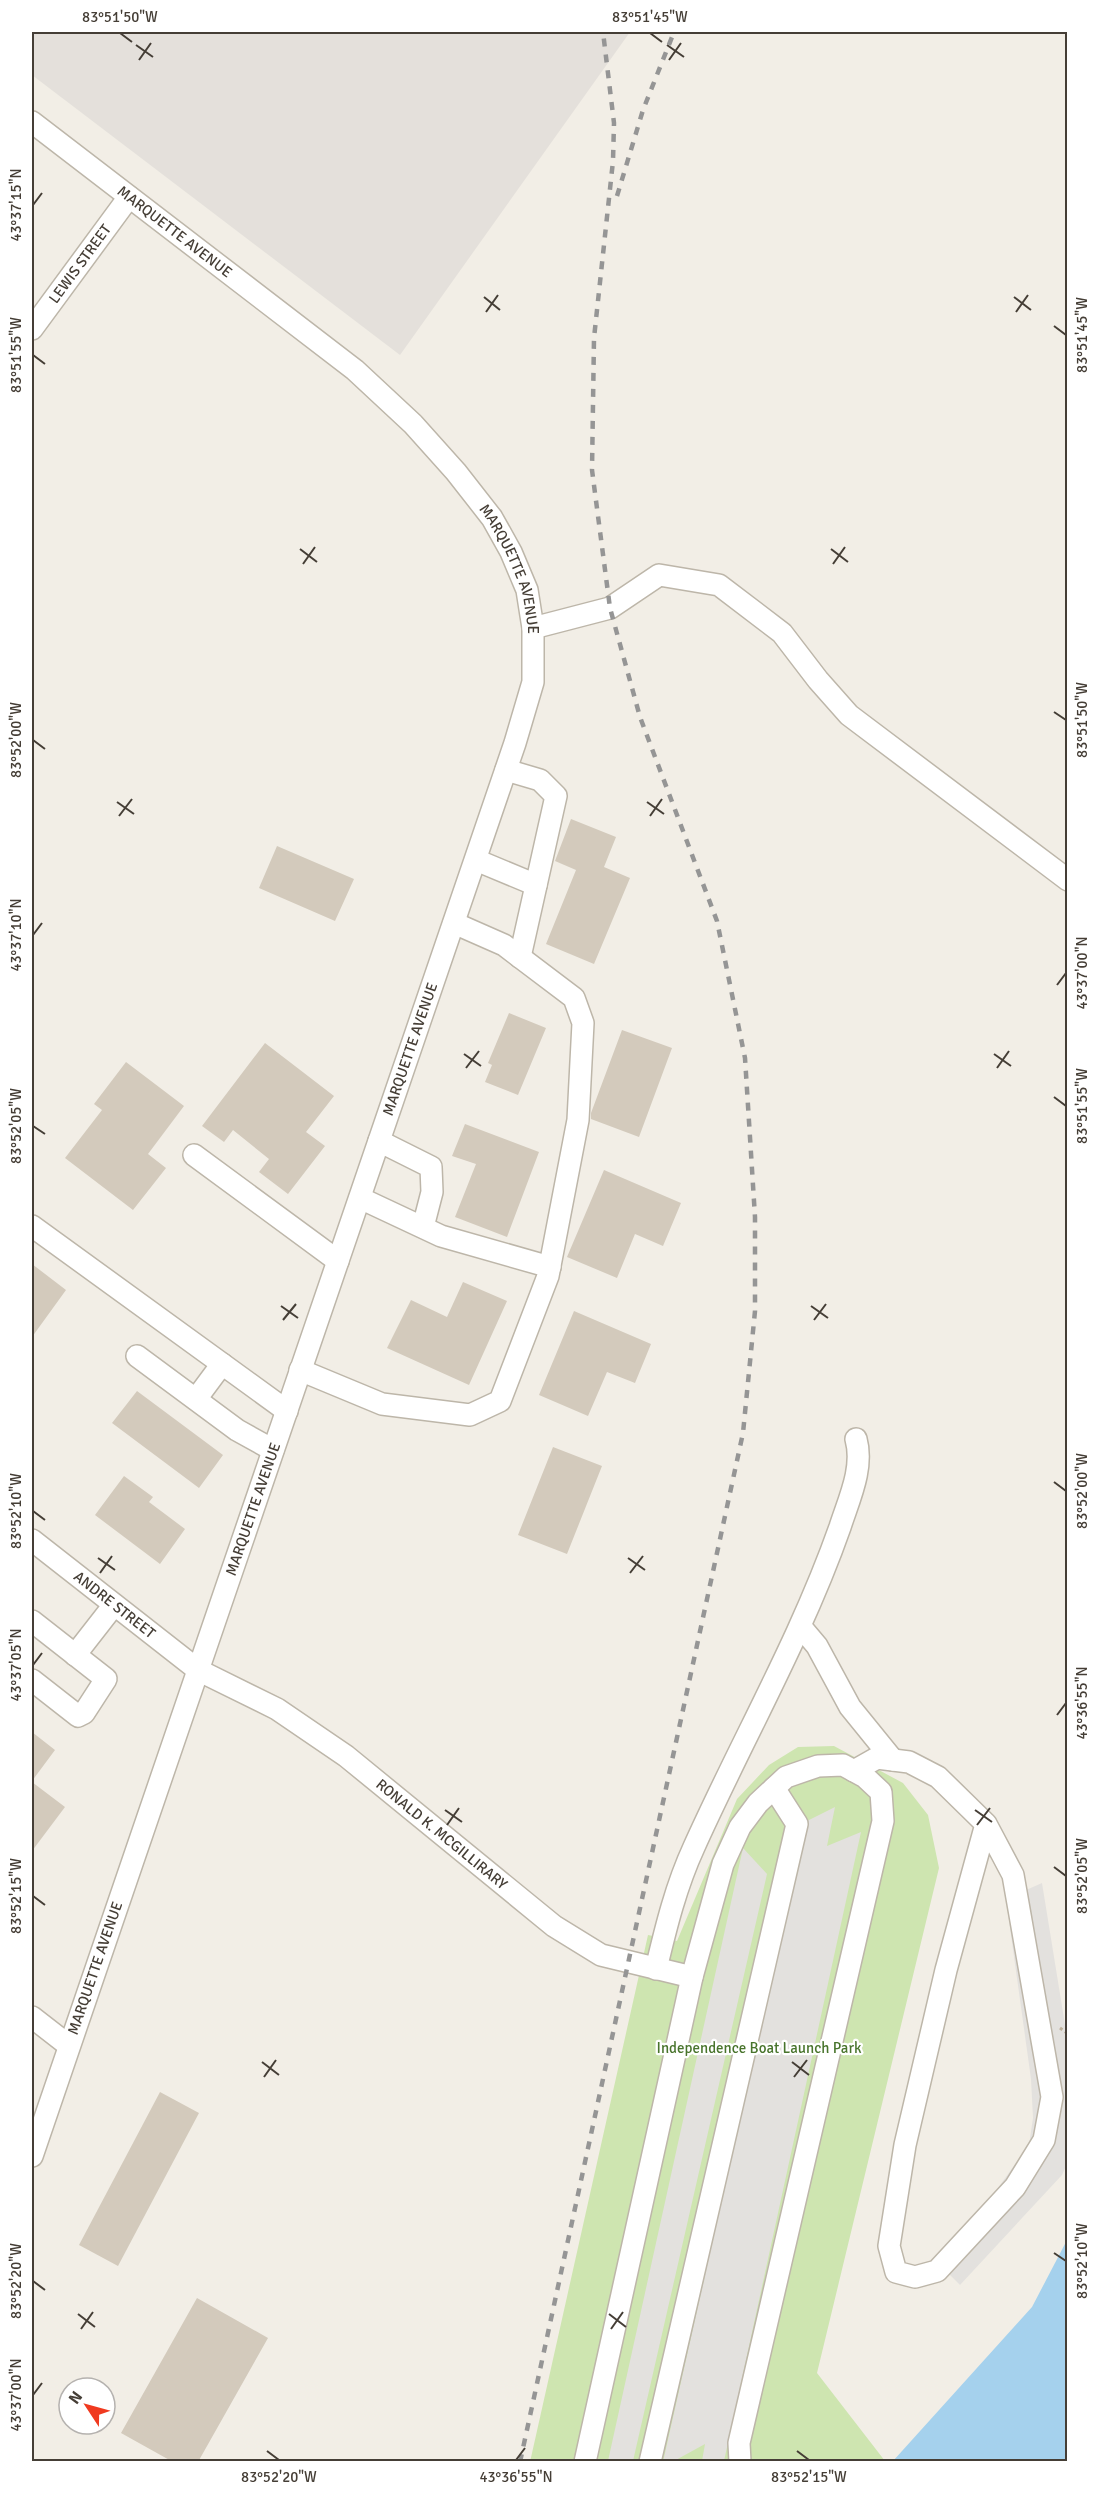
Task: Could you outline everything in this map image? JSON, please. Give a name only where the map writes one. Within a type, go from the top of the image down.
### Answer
[{"type":"street","name":"MARQUETTE AVENUE","points":[[32,122],[355,370],[413,424],[456,472],[497,526],[527,590],[533,628],[533,682],[506,770],[68,2045],[32,2156]]},
{"type":"street","name":"LEWIS STREET","points":[[32,329],[129,197]]},
{"type":"street","points":[[533,628],[610,608],[659,575],[718,585],[782,633],[818,680],[849,715],[1068,880]]},
{"type":"street","points":[[506,770],[540,780],[556,796],[520,957]]},
{"type":"street","points":[[476,860],[536,885]]},
{"type":"street","points":[[300,1370],[382,1404],[470,1415],[500,1401],[550,1267],[578,1120],[583,1023],[574,998],[504,945],[454,923]]},
{"type":"street","points":[[379,1141],[431,1167],[432,1192],[423,1227]]},
{"type":"street","points":[[194,1155],[338,1261]]},
{"type":"street","points":[[360,1198],[441,1236],[550,1267]]},
{"type":"street","points":[[32,1226],[287,1411]]},
{"type":"street","points":[[137,1356],[237,1430],[273,1450]]},
{"type":"street","points":[[196,1399],[222,1364]]},
{"type":"street","points":[[656,1969],[673,1900],[694,1847],[801,1627],[856,1479],[860,1452],[856,1439]]},
{"type":"street","name":"ANDRE STREET","points":[[32,1540],[198,1670]]},
{"type":"street","points":[[75,1655],[114,1605]]},
{"type":"street","points":[[32,1621],[106,1679],[82,1716],[78,1716],[32,1680]]},
{"type":"street","points":[[801,1627],[817,1646],[850,1707],[893,1760]]},
{"type":"street","name":"RONALD K. MCGILLIRARY","points":[[198,1670],[277,1708],[346,1756],[554,1926],[577,1942],[601,1955],[692,1977]]},
{"type":"street","points":[[854,1771],[877,1758],[909,1762],[938,1777],[987,1824],[1013,1875],[1052,2097],[1044,2140],[1015,2187],[937,2271],[915,2277],[896,2271],[889,2246],[905,2145],[946,1970],[987,1824]]},
{"type":"street","points":[[585,2462],[692,1977],[723,1864],[740,1827],[758,1803],[786,1777],[818,1766],[843,1765],[865,1777],[881,1792],[883,1821],[739,2444],[740,2462]]},
{"type":"street","points":[[650,2462],[797,1824],[774,1788]]},
{"type":"street","points":[[32,2017],[68,2045]]},
{"type":"shaded area","points":[[32,32],[630,32],[400,355],[32,75]]},
{"type":"shaded area","points":[[835,1807],[827,1846],[861,1832],[724,2461],[702,2461],[705,2444],[674,2461],[663,2462],[807,1821]]},
{"type":"shaded area","points":[[743,1848],[767,1874],[633,2461],[608,2461]]},
{"type":"shaded area","points":[[1042,1883],[1067,2037],[1067,2164],[1062,2175],[960,2285],[934,2259],[995,2192],[1029,2145],[1033,2118],[1031,2079],[1006,1899]]},
{"type":"green space","name":"Independence Boat Launch Park","points":[[834,1746],[903,1783],[928,1815],[939,1868],[817,2373],[885,2461],[530,2462],[648,1935],[677,1941],[737,1799],[769,1765],[798,1747]]},
{"type":"water","points":[[1067,2240],[1067,2461],[893,2461],[1032,2307]]},
{"type":"building","points":[[571,819],[616,837],[604,867],[630,878],[594,964],[546,944],[576,870],[555,861]]},
{"type":"building","points":[[277,846],[354,879],[335,921],[259,888]]},
{"type":"building","points":[[509,1013],[546,1028],[518,1095],[485,1082],[492,1065],[488,1063]]},
{"type":"building","points":[[622,1030],[672,1048],[639,1137],[591,1119],[591,1113]]},
{"type":"building","points":[[265,1043],[334,1096],[306,1132],[325,1146],[288,1194],[259,1172],[269,1159],[233,1130],[224,1142],[202,1126]]},
{"type":"building","points":[[126,1062],[184,1106],[148,1154],[166,1168],[133,1210],[65,1158],[102,1110],[94,1104]]},
{"type":"building","points":[[465,1124],[539,1152],[507,1237],[455,1217],[476,1164],[452,1156]]},
{"type":"building","points":[[604,1170],[681,1203],[663,1246],[635,1234],[617,1278],[567,1257]]},
{"type":"building","points":[[32,1264],[66,1290],[32,1337]]},
{"type":"building","points":[[463,1282],[507,1301],[469,1385],[387,1348],[411,1300],[447,1317]]},
{"type":"building","points":[[574,1311],[651,1344],[635,1383],[607,1372],[588,1416],[539,1395]]},
{"type":"building","points":[[137,1391],[223,1455],[199,1488],[112,1423]]},
{"type":"building","points":[[553,1447],[602,1466],[567,1554],[518,1535]]},
{"type":"building","points":[[124,1476],[153,1497],[149,1502],[185,1529],[160,1564],[95,1515]]},
{"type":"building","points":[[32,1732],[55,1750],[32,1781]]},
{"type":"building","points":[[32,1782],[65,1807],[32,1851]]},
{"type":"building","points":[[160,2092],[199,2113],[118,2266],[79,2245]]},
{"type":"building","points":[[197,2298],[268,2338],[198,2462],[173,2462],[121,2433]]},
{"type":"railway","points":[[520,2462],[743,1433],[755,1311],[755,1217],[745,1058],[717,921],[640,717],[610,608],[592,470],[594,338],[613,161],[614,123],[603,32]]},
{"type":"railway","points":[[617,196],[643,110],[674,32]]}]
